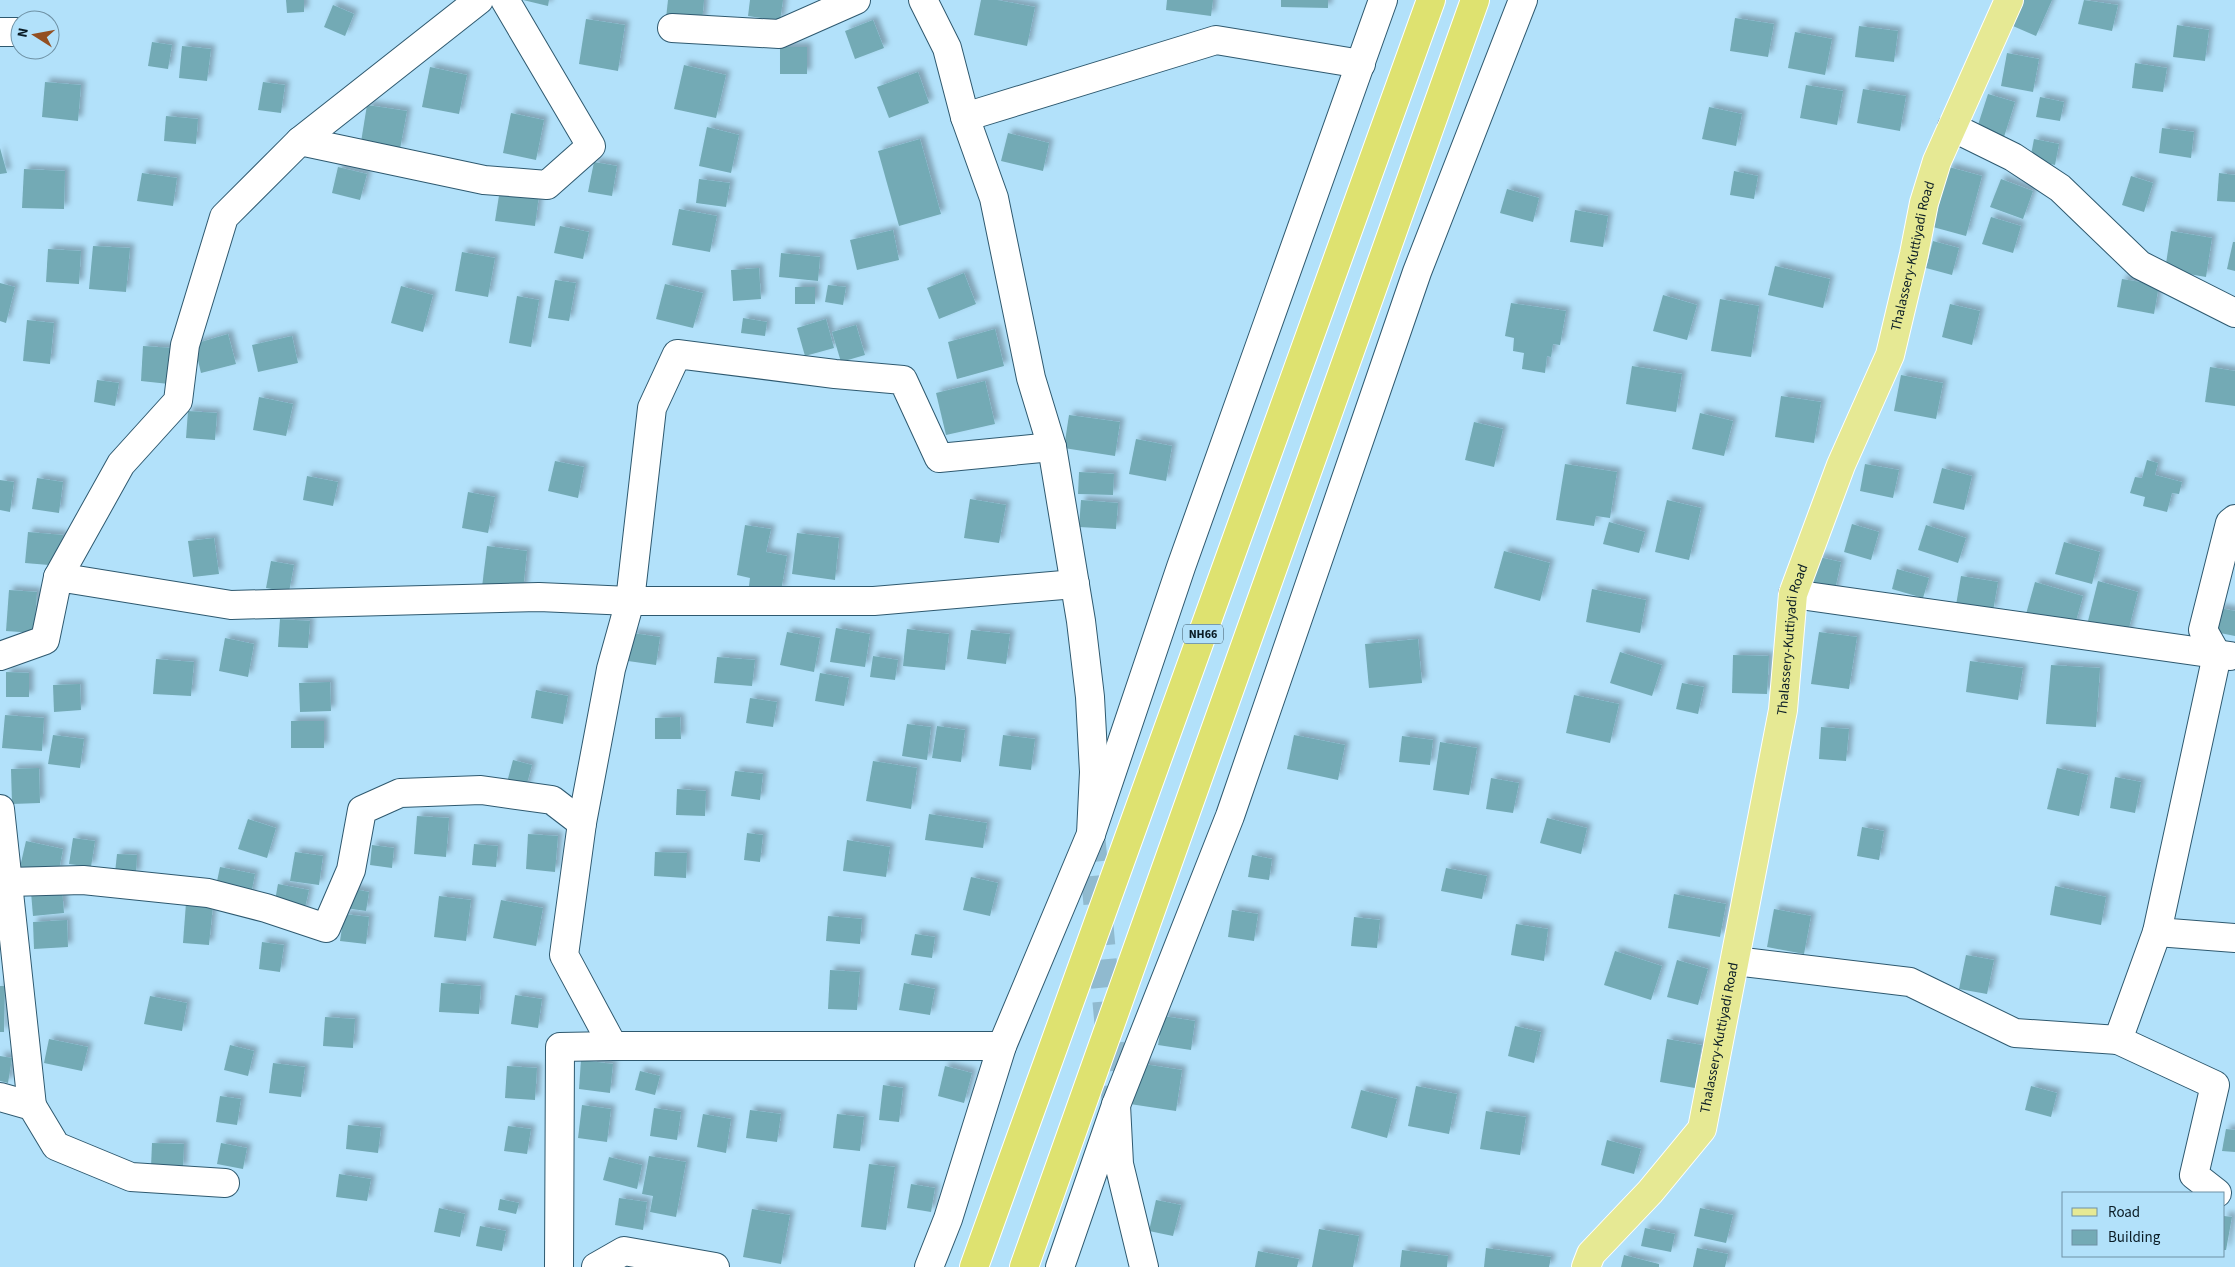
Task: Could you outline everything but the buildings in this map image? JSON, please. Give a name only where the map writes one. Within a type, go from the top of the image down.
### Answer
[{"type":"highway","name":"NH66","points":[[974,1267],[1431,0]]},
{"type":"highway","points":[[1024,1267],[1475,0]]},
{"type":"main road","name":"Thalassery-Kuttiyadi Road","points":[[1586,1267],[1591,1254],[1650,1192],[1702,1129],[1783,710],[1793,594],[1840,465],[1890,355],[1924,203],[1937,161],[2009,0]]},
{"type":"street","points":[[0,656],[45,640],[58,577],[121,464],[178,401],[185,345],[224,217],[300,141],[479,0]]},
{"type":"street","points":[[300,141],[484,180],[547,185],[591,146],[505,0]]},
{"type":"street","points":[[672,28],[779,34],[856,0]]},
{"type":"street","points":[[922,0],[947,48],[965,117],[994,198],[1031,378],[1052,447],[1075,584],[1090,697],[1094,772],[1092,834]]},
{"type":"street","points":[[929,1267],[948,1219],[1002,1046],[1092,834],[1181,567],[1361,64],[1382,0]]},
{"type":"street","points":[[1060,1267],[1116,1105],[1230,816],[1417,272],[1523,0]]},
{"type":"street","points":[[965,117],[1216,40],[1361,64]]},
{"type":"street","points":[[1952,128],[2013,157],[2060,188],[2140,265],[2235,313]]},
{"type":"street","points":[[613,1046],[564,955],[582,823],[611,670],[630,601],[652,408],[677,354],[835,374],[903,380],[940,458],[1052,447]]},
{"type":"street","points":[[2226,656],[2203,630],[2230,523],[2235,519]]},
{"type":"street","points":[[58,577],[231,605],[539,597],[630,601],[874,601],[1075,584]]},
{"type":"street","points":[[1793,594],[2226,656]]},
{"type":"street","points":[[2118,1040],[2157,932],[2226,656]]},
{"type":"street","points":[[8,882],[83,880],[208,893],[266,908],[326,928],[352,870],[362,810],[400,793],[481,790],[552,800],[582,823]]},
{"type":"street","points":[[0,809],[32,1106],[56,1146],[131,1177],[225,1183]]},
{"type":"street","points":[[2157,932],[2235,938]]},
{"type":"street","points":[[1735,961],[1910,982],[2015,1033],[2118,1040],[2215,1085],[2194,1175],[2216,1192]]},
{"type":"street","points":[[559,1267],[560,1047],[1002,1046]]},
{"type":"street","points":[[0,1097],[32,1106]]},
{"type":"street","points":[[1116,1105],[1119,1164],[1144,1267]]},
{"type":"street","points":[[596,1267],[624,1251],[715,1267]]},
{"type":"tunnel","points":[[1091,834],[1116,1105]]}]
